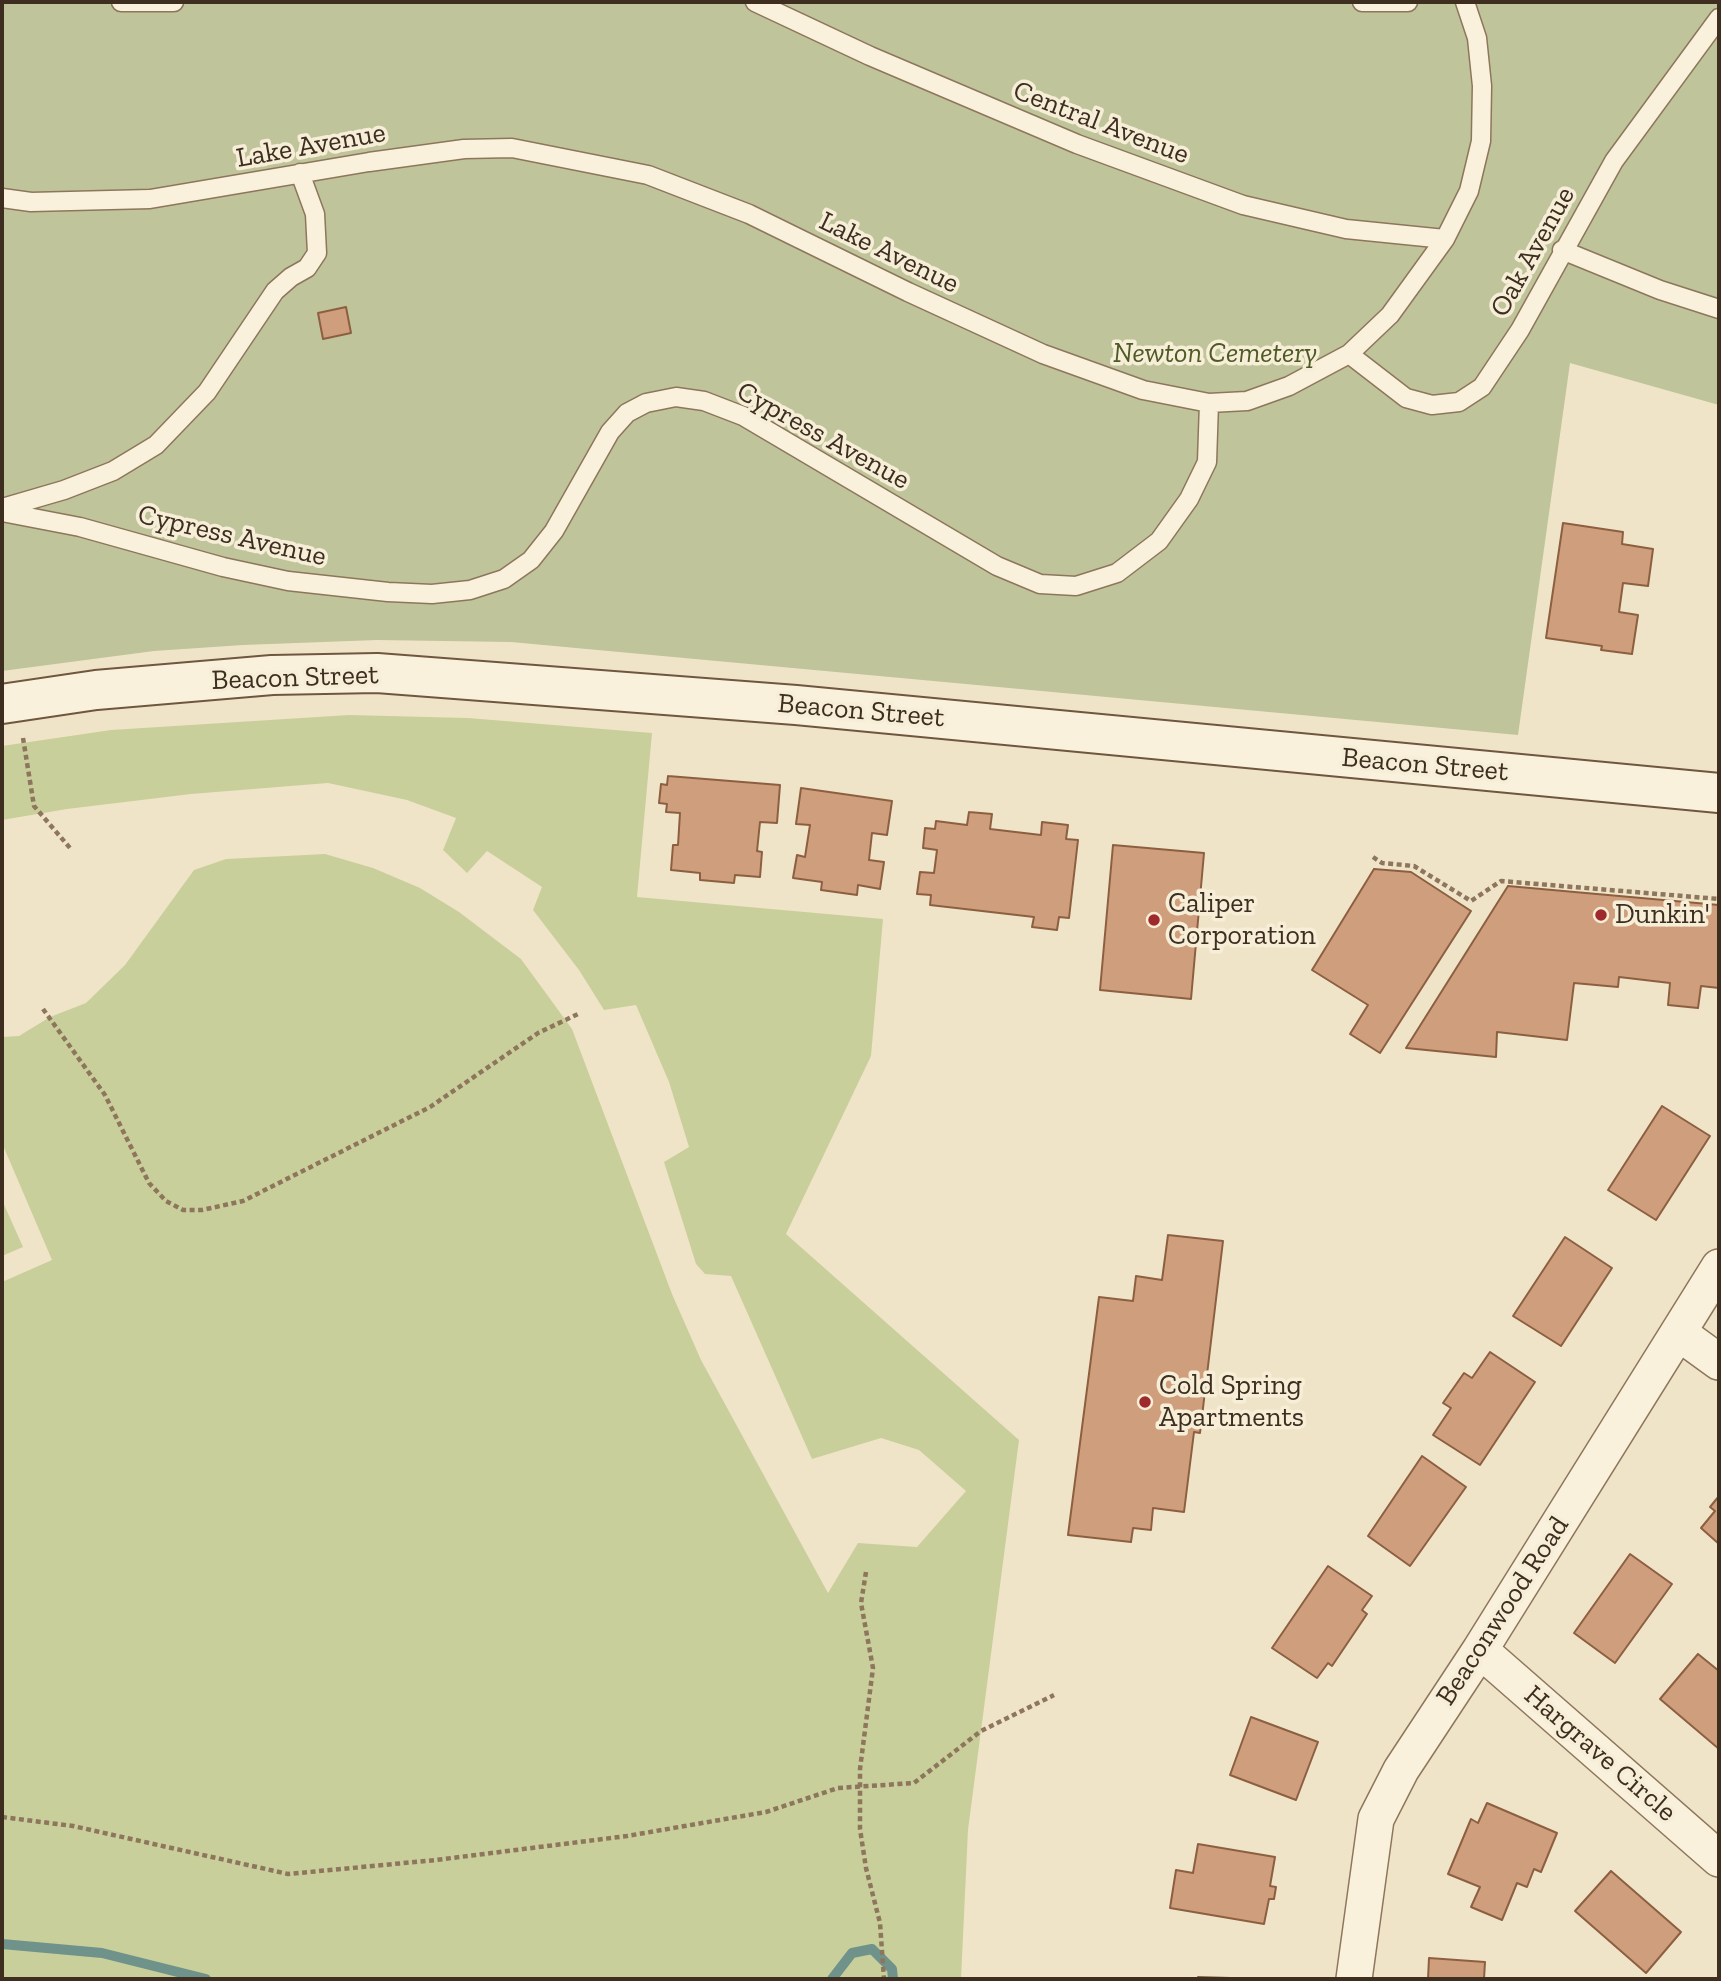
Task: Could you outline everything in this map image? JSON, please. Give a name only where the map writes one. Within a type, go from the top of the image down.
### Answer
[{"type":"main road","name":"Beacon Street","points":[[2,704],[96,690],[272,675],[377,673],[782,704],[1719,793]]},
{"type":"street","name":"Beaconwood Road","points":[[1354,1979],[1376,1819],[1401,1770],[1480,1650],[1719,1267]]},
{"type":"street","points":[[1679,1333],[1719,1362]]},
{"type":"street","name":"Hargrave Circle","points":[[1480,1650],[1719,1859]]},
{"type":"lane","points":[[121,2],[174,2]]},
{"type":"lane","points":[[1362,2],[1408,2]]},
{"type":"lane","name":"Lake Avenue","points":[[2,198],[31,202],[150,199],[464,149],[512,148],[648,175],[750,214],[908,292],[1043,354],[1143,390],[1209,403],[1247,401],[1322,371],[1349,354],[1390,315],[1445,239],[1469,191],[1481,141],[1482,86],[1477,38],[1465,2]]},
{"type":"lane","name":"Central Avenue","points":[[759,3],[870,56],[1065,139],[1243,205],[1346,229],[1445,239]]},
{"type":"lane","name":"Oak Avenue","points":[[1349,354],[1406,398],[1432,405],[1459,402],[1482,387],[1520,330],[1562,250],[1614,161],[1719,18]]},
{"type":"lane","points":[[2,510],[113,471],[156,445],[207,393],[275,291],[307,268],[317,253],[315,214],[300,173]]},
{"type":"lane","points":[[1562,250],[1660,290],[1719,309]]},
{"type":"lane","name":"Cypress Avenue","points":[[2,510],[80,527],[223,567],[288,581],[388,592],[432,594],[470,590],[504,579],[531,560],[554,531],[610,432],[626,414],[646,403],[676,397],[705,401],[743,416],[997,566],[1040,584],[1076,586],[1117,573],[1159,541],[1189,499],[1207,462],[1209,403]]},
{"type":"path","points":[[22,737],[34,806],[70,848]]},
{"type":"path","points":[[1373,857],[1382,863],[1414,866],[1471,901],[1501,881],[1719,899]]},
{"type":"path","points":[[43,1009],[105,1096],[149,1182],[166,1200],[183,1210],[202,1210],[243,1200],[430,1107],[538,1033],[578,1014]]},
{"type":"path","points":[[866,1572],[861,1603],[873,1668],[866,1708],[860,1829],[866,1868],[880,1923],[884,1979]]},
{"type":"path","points":[[2,1817],[73,1826],[288,1874],[627,1836],[766,1812],[838,1788],[914,1783],[981,1731],[1054,1695]]},
{"type":"green space","name":"Newton Cemetery","points":[[2,2],[1719,2],[1719,405],[1570,363],[1518,735],[511,642],[377,640],[243,645],[154,651],[2,671]]},
{"type":"green space","points":[[349,715],[468,718],[652,733],[637,897],[883,919],[871,1056],[786,1234],[1019,1440],[968,1830],[961,1979],[2,1979],[2,1282],[52,1260],[2,1143],[2,1037],[19,1036],[50,1017],[86,1003],[125,965],[194,870],[226,859],[325,854],[373,868],[420,888],[459,912],[521,959],[572,1029],[672,1294],[701,1360],[828,1593],[858,1543],[917,1547],[966,1491],[919,1450],[881,1438],[812,1459],[731,1276],[705,1274],[696,1264],[664,1162],[689,1147],[669,1082],[636,1005],[604,1010],[579,970],[533,910],[542,887],[487,851],[467,873],[443,850],[456,818],[407,800],[328,783],[191,794],[2,820],[2,746],[111,730]]},
{"type":"green space","points":[[2,1200],[23,1247],[2,1256]]},
{"type":"building","points":[[346,307],[351,333],[323,339],[318,313]]},
{"type":"building","points":[[1563,523],[1623,532],[1622,544],[1653,549],[1648,586],[1623,583],[1619,612],[1638,615],[1632,654],[1601,650],[1602,646],[1546,638]]},
{"type":"building","points":[[668,776],[780,785],[777,823],[760,822],[757,851],[762,852],[760,877],[735,875],[734,883],[700,880],[700,873],[671,870],[673,845],[678,845],[680,813],[666,812],[667,804],[659,803],[661,784],[667,785]]},
{"type":"building","points":[[801,788],[892,801],[887,835],[872,833],[869,860],[884,862],[880,889],[858,885],[857,895],[821,890],[822,882],[793,878],[797,855],[805,857],[810,825],[796,824]]},
{"type":"building","points":[[969,812],[992,814],[990,829],[1041,835],[1042,822],[1068,825],[1066,839],[1078,840],[1069,918],[1059,917],[1057,930],[1032,927],[1034,917],[930,905],[931,895],[917,894],[920,872],[934,873],[937,850],[923,848],[925,828],[935,829],[936,821],[967,825]]},
{"type":"building","points":[[1113,845],[1204,853],[1191,999],[1100,990]]},
{"type":"building","points":[[1374,869],[1411,872],[1471,911],[1380,1053],[1350,1034],[1368,1005],[1312,970]]},
{"type":"building","points":[[1508,886],[1719,905],[1719,988],[1701,986],[1698,1008],[1668,1005],[1670,983],[1619,977],[1618,987],[1574,983],[1567,1040],[1497,1032],[1496,1057],[1406,1048]]},
{"type":"building","points":[[1662,1106],[1710,1136],[1656,1220],[1608,1190]]},
{"type":"building","name":"Cold Spring Apartments","points":[[1168,1235],[1223,1241],[1200,1433],[1194,1432],[1184,1512],[1153,1508],[1151,1530],[1133,1528],[1131,1542],[1068,1535],[1099,1297],[1133,1301],[1136,1276],[1162,1280]]},
{"type":"building","points":[[1565,1237],[1612,1268],[1561,1346],[1513,1316]]},
{"type":"building","points":[[1490,1352],[1535,1382],[1480,1465],[1433,1435],[1451,1408],[1443,1403],[1464,1373],[1472,1378]]},
{"type":"building","points":[[1422,1456],[1466,1487],[1410,1566],[1368,1536]]},
{"type":"building","points":[[1719,1496],[1719,1544],[1701,1528],[1715,1511],[1710,1507]]},
{"type":"building","points":[[1630,1554],[1672,1584],[1615,1663],[1574,1633]]},
{"type":"building","points":[[1328,1566],[1372,1596],[1362,1610],[1367,1614],[1332,1666],[1328,1663],[1317,1678],[1272,1648]]},
{"type":"building","points":[[1698,1654],[1719,1671],[1719,1749],[1660,1699]]},
{"type":"building","points":[[1251,1717],[1318,1742],[1296,1800],[1230,1775]]},
{"type":"building","points":[[1487,1803],[1557,1833],[1541,1872],[1534,1869],[1527,1887],[1517,1883],[1502,1920],[1471,1907],[1480,1887],[1448,1874],[1471,1819],[1478,1823]]},
{"type":"building","points":[[1198,1844],[1275,1857],[1270,1886],[1276,1887],[1274,1899],[1269,1899],[1264,1924],[1170,1908],[1176,1870],[1193,1873]]},
{"type":"building","points":[[1611,1871],[1681,1932],[1646,1973],[1575,1911]]},
{"type":"building","points":[[1429,1958],[1485,1962],[1484,1979],[1428,1979]]},
{"type":"building","points":[[1198,1977],[1263,1979],[1198,1979]]},
{"type":"waterway","points":[[2,1944],[102,1953],[206,1979]]},
{"type":"waterway","points":[[832,1979],[852,1953],[872,1949],[892,1969],[893,1979]]},
{"type":"place","name":"Dunkin'","points":[[1601,915]]},
{"type":"place","name":"Caliper Corporation","points":[[1154,920]]},
{"type":"place","name":"Cold Spring Apartments","points":[[1145,1402]]}]
